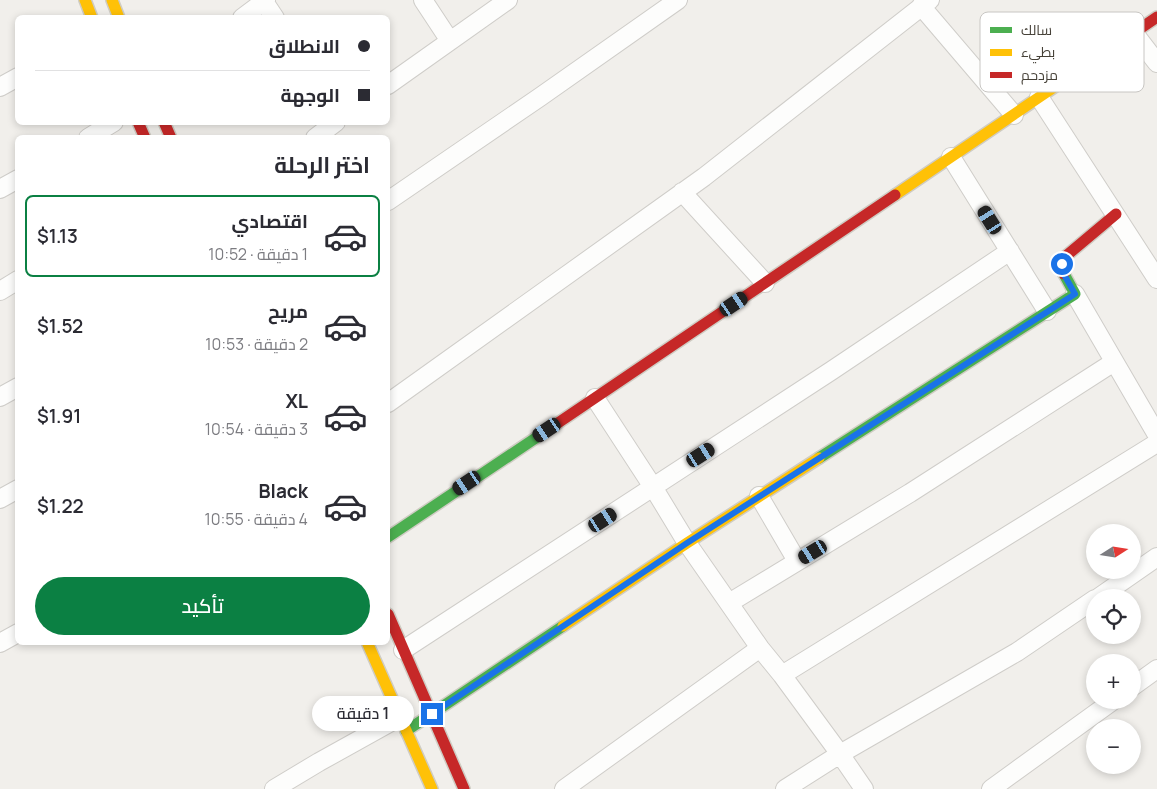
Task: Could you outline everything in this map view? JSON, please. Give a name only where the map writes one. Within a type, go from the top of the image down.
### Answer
[{"type":"street","points":[[84,0],[91,15]]},
{"type":"street","points":[[112,0],[118,15]]},
{"type":"street","points":[[246,15],[264,0],[273,15]]},
{"type":"street","points":[[423,0],[450,41]]},
{"type":"street","points":[[390,84],[508,0]]},
{"type":"street","points":[[390,200],[678,0]]},
{"type":"street","points":[[390,402],[704,177],[925,3],[980,72]]},
{"type":"street","points":[[1144,27],[1157,17]]},
{"type":"street","points":[[1144,46],[1157,62]]},
{"type":"street","points":[[0,87],[15,79]]},
{"type":"street","points":[[996,92],[1014,115]]},
{"type":"street","points":[[390,536],[1047,92]]},
{"type":"street","points":[[1039,97],[1157,279]]},
{"type":"street","points":[[93,135],[109,125]]},
{"type":"street","points":[[319,135],[332,125]]},
{"type":"street","points":[[951,158],[1047,311]]},
{"type":"street","points":[[0,189],[15,180]]},
{"type":"street","points":[[682,192],[765,283]]},
{"type":"street","points":[[1116,214],[1066,256],[1062,264],[1062,271],[1157,435]]},
{"type":"street","points":[[403,650],[1010,251]]},
{"type":"street","points":[[0,291],[15,282]]},
{"type":"street","points":[[274,789],[319,762],[403,724],[432,714],[687,543],[1075,294]]},
{"type":"street","points":[[729,602],[910,493],[1114,362]]},
{"type":"street","points":[[0,397],[15,389]]},
{"type":"street","points":[[595,398],[687,543],[760,648],[782,675],[864,789]]},
{"type":"street","points":[[782,675],[1157,443]]},
{"type":"street","points":[[0,499],[15,491]]},
{"type":"street","points":[[759,496],[797,561]]},
{"type":"street","points":[[1109,589],[1157,557]]},
{"type":"street","points":[[785,789],[840,754],[1017,652],[1086,605]]},
{"type":"street","points":[[390,619],[464,789]]},
{"type":"street","points":[[0,643],[15,635]]},
{"type":"street","points":[[369,645],[432,789]]},
{"type":"street","points":[[564,789],[760,648]]},
{"type":"street","points":[[1141,680],[1157,669]]},
{"type":"street","points":[[991,789],[1102,709]]},
{"type":"traffic: fast","points":[[819,458],[1075,294],[1064,274]]},
{"type":"traffic: fast","points":[[390,536],[552,427]]},
{"type":"traffic: fast","points":[[406,731],[563,626]]},
{"type":"traffic: slow","points":[[85,0],[91,15]]},
{"type":"traffic: slow","points":[[112,0],[118,15]]},
{"type":"traffic: slow","points":[[895,195],[1047,92]]},
{"type":"traffic: slow","points":[[563,626],[819,458]]},
{"type":"traffic: slow","points":[[368,645],[432,789]]},
{"type":"traffic: jam","points":[[1144,26],[1157,17]]},
{"type":"traffic: jam","points":[[139,125],[144,135]]},
{"type":"traffic: jam","points":[[165,125],[170,135]]},
{"type":"traffic: jam","points":[[552,427],[895,195]]},
{"type":"traffic: jam","points":[[1064,274],[1062,267],[1066,256],[1116,214]]},
{"type":"traffic: jam","points":[[390,619],[464,789]]},
{"type":"route","points":[[432,714],[687,543],[1075,294],[1062,271],[1062,264]]}]
